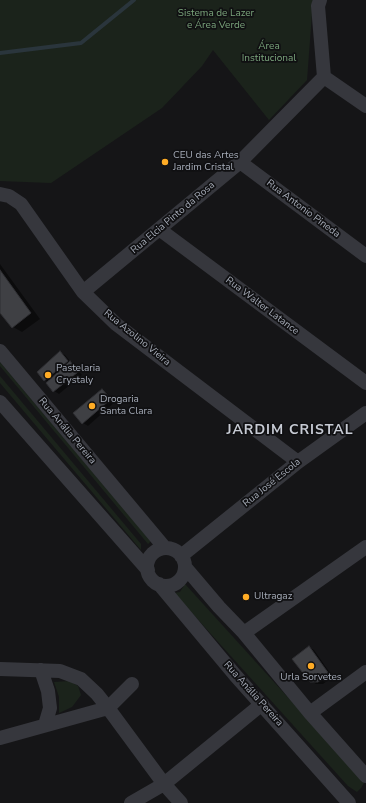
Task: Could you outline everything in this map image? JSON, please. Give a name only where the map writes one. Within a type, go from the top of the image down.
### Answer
[{"type":"street","points":[[320,0],[318,6],[324,77],[366,106]]},
{"type":"street","name":"Rua Elcia Pinto da Rosa","points":[[83,292],[240,162],[324,77]]},
{"type":"street","name":"Rua Antonio Pineda","points":[[240,162],[366,256]]},
{"type":"street","name":"Rua Azolino Vieira","points":[[0,194],[9,196],[21,204],[83,292],[116,324],[298,462]]},
{"type":"street","name":"Rua Walter Latance","points":[[159,229],[366,383]]},
{"type":"street","name":"Rua Anália Pereira","points":[[0,351],[165,548]]},
{"type":"street","points":[[0,402],[5,417],[148,570]]},
{"type":"street","name":"Rua José Escola","points":[[183,562],[298,462],[366,413]]},
{"type":"street","points":[[244,633],[366,547]]},
{"type":"street","points":[[183,562],[184,573],[171,585],[159,584],[154,581],[148,570],[150,558],[154,553],[165,548],[171,549],[183,562],[219,607],[244,633],[310,713],[366,776]]},
{"type":"street","name":"Rua Anália Pereira","points":[[159,584],[235,675],[349,803]]},
{"type":"street","points":[[0,669],[60,671],[82,679],[97,694],[164,784],[181,803]]},
{"type":"street","points":[[41,670],[48,691],[50,708],[45,725]]},
{"type":"street","points":[[310,713],[366,672]]},
{"type":"street","points":[[0,738],[108,708],[132,684]]},
{"type":"street","points":[[132,803],[164,784],[262,704]]},
{"type":"green space","points":[[0,0],[313,0],[307,80],[269,120],[213,50],[202,66],[162,108],[51,183],[0,181]]},
{"type":"green space","points":[[0,362],[151,541],[148,544],[0,366]]},
{"type":"green space","points":[[0,376],[141,544],[141,550],[0,383]]},
{"type":"green space","points":[[185,584],[362,779],[364,783],[357,792],[348,786],[174,593],[180,592]]},
{"type":"green space","points":[[70,681],[78,686],[81,695],[72,707],[59,713],[59,697],[54,682]]},
{"type":"building","points":[[0,270],[31,313],[12,328],[0,313]]},
{"type":"building","points":[[60,351],[68,361],[44,381],[37,372]]},
{"type":"building","points":[[70,361],[78,372],[53,392],[46,383]]},
{"type":"building","points":[[102,389],[111,399],[82,424],[73,413]]},
{"type":"building","name":"Urla Sorvetes","points":[[309,646],[329,674],[318,682],[310,682],[292,659]]},
{"type":"waterway","points":[[0,53],[81,43],[134,0]]},
{"type":"place","name":"CEU das Artes Jardim Cristal","points":[[165,162]]},
{"type":"place","name":"Pastelaria Crystaly","points":[[48,375]]},
{"type":"place","name":"Drogaria Santa Clara","points":[[92,406]]},
{"type":"place","name":"Ultragaz","points":[[246,597]]},
{"type":"place","name":"Urla Sorvetes","points":[[311,666]]},
{"type":"district","name":"JARDIM CRISTAL","points":[[290,431]]},
{"type":"park label","name":"Sistema de Lazer e Área Verde","points":[[216,20]]},
{"type":"park label","name":"Área Institucional","points":[[269,52]]}]
